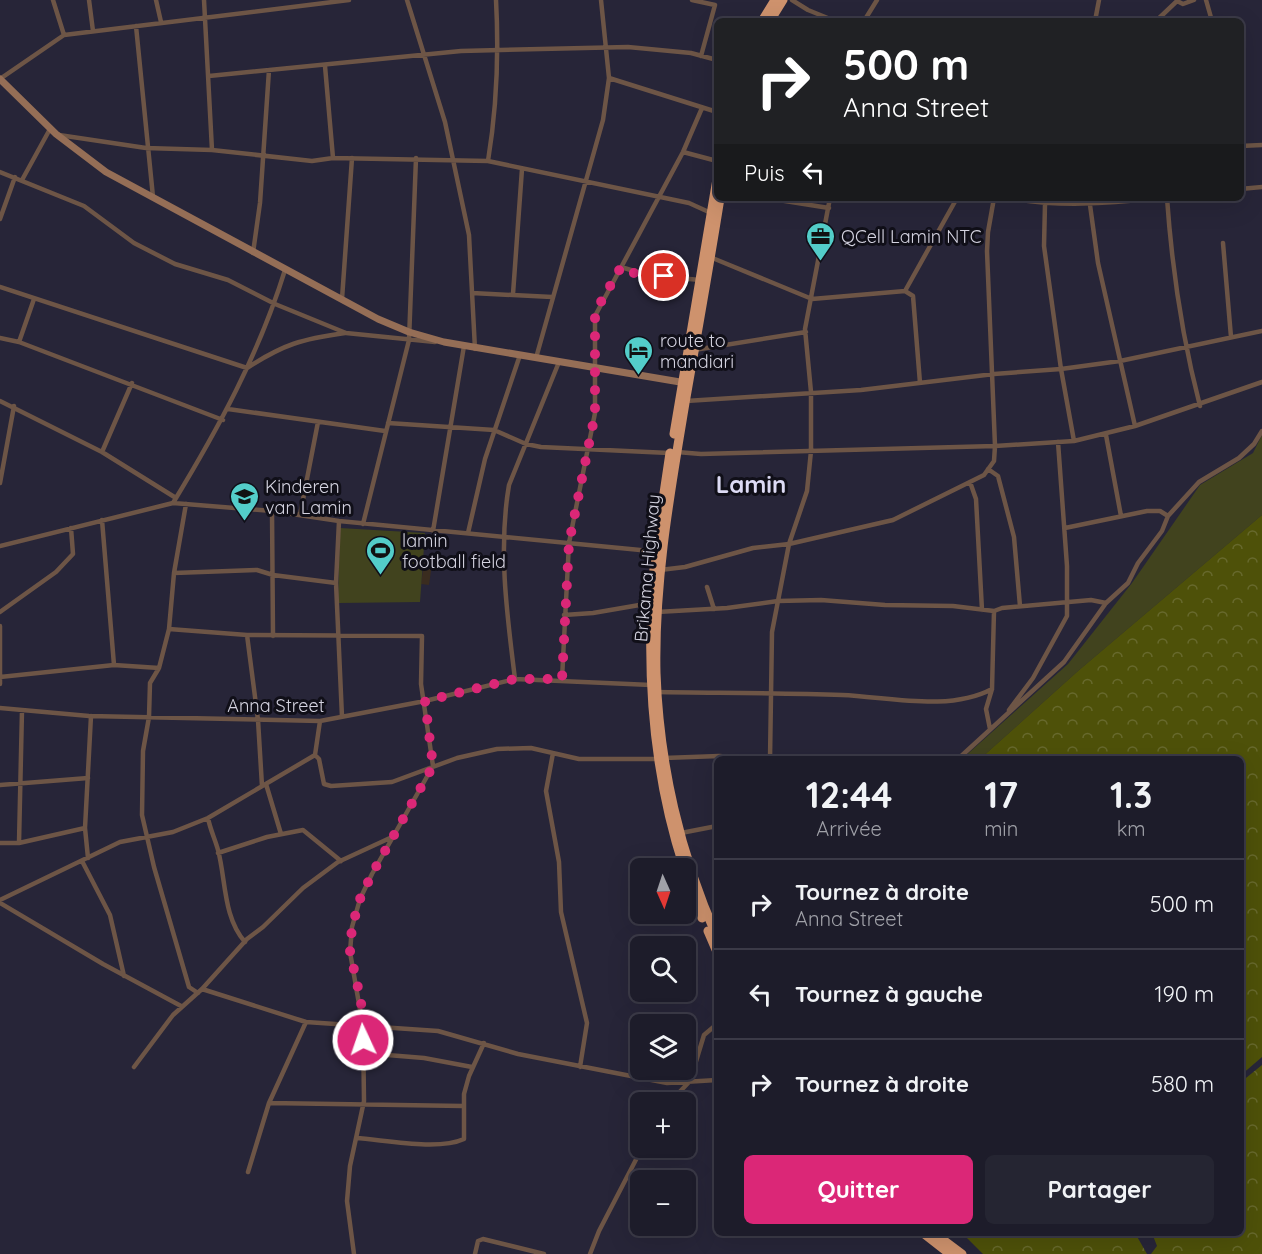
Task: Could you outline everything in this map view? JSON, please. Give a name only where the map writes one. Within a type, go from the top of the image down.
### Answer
[{"type":"highway","points":[[764,18],[775,0]]},
{"type":"highway","points":[[772,18],[783,0]]},
{"type":"highway","name":"Brikama Highway","points":[[682,858],[661,759],[651,603],[714,196]]},
{"type":"highway","name":"Brikama Highway","points":[[673,453],[686,401],[686,383],[694,350],[719,201]]},
{"type":"highway","name":"Brikama Highway","points":[[655,687],[660,570],[658,552]]},
{"type":"highway","name":"Brikama Highway","points":[[661,759],[699,892],[714,930]]},
{"type":"highway","name":"Brikama Highway","points":[[696,898],[714,944]]},
{"type":"highway","points":[[928,1236],[950,1254]]},
{"type":"highway","points":[[938,1236],[962,1254]]},
{"type":"main road","points":[[0,79],[53,132],[100,168],[153,200],[409,336],[686,383]]},
{"type":"street","points":[[53,0],[64,35]]},
{"type":"street","points":[[88,0],[93,31]]},
{"type":"street","points":[[156,0],[161,22]]},
{"type":"street","points":[[204,0],[212,150]]},
{"type":"street","points":[[0,79],[64,35],[308,2],[349,0]]},
{"type":"street","points":[[407,0],[445,122],[469,235],[475,349]]},
{"type":"street","points":[[488,161],[497,108],[496,0]]},
{"type":"street","points":[[536,358],[603,120],[609,78],[604,48],[601,0]]},
{"type":"street","points":[[692,0],[716,2],[701,56]]},
{"type":"street","points":[[792,0],[808,10],[828,18]]},
{"type":"street","points":[[866,18],[877,0]]},
{"type":"street","points":[[1096,18],[1099,0]]},
{"type":"street","points":[[1159,18],[1176,0],[1183,4],[1194,0]]},
{"type":"street","points":[[1206,0],[1211,18]]},
{"type":"street","points":[[136,26],[146,148],[153,200]]},
{"type":"street","points":[[209,76],[325,66],[425,54],[498,51],[628,48],[714,59]]},
{"type":"street","points":[[325,66],[333,158]]},
{"type":"street","points":[[253,253],[263,156],[268,70]]},
{"type":"street","points":[[609,78],[714,111]]},
{"type":"street","points":[[562,679],[569,543],[595,414],[595,316],[683,152],[702,108]]},
{"type":"street","points":[[22,180],[53,132],[146,148],[212,150],[312,161],[333,158],[488,161],[522,170],[659,196],[689,203],[711,213]]},
{"type":"street","points":[[1244,146],[1262,145]]},
{"type":"street","points":[[683,152],[714,160]]},
{"type":"street","points":[[342,300],[352,158]]},
{"type":"street","points":[[363,524],[409,336],[416,158]]},
{"type":"street","points":[[513,294],[522,170]]},
{"type":"street","points":[[0,172],[84,206],[134,243],[175,264],[228,280],[275,304],[346,333]]},
{"type":"street","points":[[0,219],[15,177]]},
{"type":"street","points":[[1244,189],[1262,187]]},
{"type":"street","points":[[785,201],[829,208]]},
{"type":"street","points":[[770,756],[772,632],[789,544],[807,491],[811,451],[811,392],[806,333],[830,201]]},
{"type":"street","points":[[905,291],[955,201]]},
{"type":"street","points":[[660,570],[685,567],[753,548],[789,544],[893,520],[984,475],[994,461],[995,446],[987,251],[993,201]]},
{"type":"street","points":[[1026,201],[1045,204],[1090,205],[1128,201]]},
{"type":"street","points":[[1167,201],[1171,260],[1184,346],[1200,406]]},
{"type":"street","points":[[1045,204],[1044,246],[1061,369],[1074,441]]},
{"type":"street","points":[[1090,205],[1098,263],[1135,426]]},
{"type":"street","points":[[1223,243],[1231,337]]},
{"type":"street","points":[[710,257],[812,299],[905,291],[913,296],[920,383]]},
{"type":"street","points":[[621,267],[647,275],[700,280]]},
{"type":"street","points":[[173,503],[223,420],[275,304],[285,270]]},
{"type":"street","points":[[0,287],[247,368]]},
{"type":"street","points":[[472,293],[552,297]]},
{"type":"street","points":[[20,342],[34,299]]},
{"type":"street","points":[[686,401],[920,383],[1061,369],[1120,361],[1262,331]]},
{"type":"street","points":[[247,368],[274,351],[300,339],[346,333],[409,336]]},
{"type":"street","points":[[694,350],[806,333]]},
{"type":"street","points":[[0,338],[20,342],[132,383],[223,420]]},
{"type":"street","points":[[433,531],[464,346]]},
{"type":"street","points":[[468,533],[494,430],[520,355]]},
{"type":"street","points":[[515,679],[506,604],[505,538],[509,485],[559,362]]},
{"type":"street","points":[[387,423],[494,430],[526,444],[586,450],[701,454],[995,446],[1074,441],[1106,435],[1200,406],[1262,382]]},
{"type":"street","points":[[102,452],[132,383]]},
{"type":"street","points":[[0,401],[102,452],[176,498]]},
{"type":"street","points":[[0,483],[14,406]]},
{"type":"street","points":[[228,409],[385,431]]},
{"type":"street","points":[[300,515],[318,422]]},
{"type":"street","points":[[961,756],[1064,662],[1106,603],[1128,583],[1138,563],[1162,531],[1168,516],[1199,482],[1246,451],[1262,431]]},
{"type":"street","points":[[1106,435],[1121,516]]},
{"type":"street","points":[[1002,720],[1033,678],[1067,616],[1065,528],[1058,442]]},
{"type":"street","points":[[988,469],[998,476],[1011,520],[1017,552],[1020,606]]},
{"type":"street","points":[[970,482],[976,499],[982,610]]},
{"type":"street","points":[[0,546],[173,503],[272,511],[363,524],[658,552]]},
{"type":"street","points":[[186,504],[174,573],[169,628],[159,668],[150,683],[149,717],[143,751],[141,792],[146,836],[189,987],[306,1022],[363,1028],[396,1027],[438,1031],[518,1054],[667,1083],[683,1084],[690,1081],[714,1080]]},
{"type":"street","points":[[272,511],[273,636]]},
{"type":"street","points":[[1065,528],[1121,516],[1160,511],[1168,516]]},
{"type":"street","points":[[102,520],[114,665]]},
{"type":"street","points":[[339,521],[336,583],[342,717]]},
{"type":"street","points":[[0,612],[56,572],[73,554],[71,528]]},
{"type":"street","points":[[174,573],[257,570],[273,575],[336,583]]},
{"type":"street","points":[[707,587],[714,609]]},
{"type":"street","points":[[657,612],[714,609],[778,601],[821,600],[903,606],[929,604],[994,611],[1068,601],[1106,603]]},
{"type":"street","points":[[564,615],[651,603]]},
{"type":"street","points":[[990,729],[986,709],[992,689],[994,611]]},
{"type":"street","points":[[0,626],[0,684]]},
{"type":"street","points":[[169,628],[273,636],[422,636],[421,684],[433,766],[391,838],[360,899],[352,927],[350,952],[363,1028],[363,1103],[348,1201],[354,1254]]},
{"type":"street","points":[[247,635],[264,785],[281,834]]},
{"type":"street","points":[[0,677],[114,665],[159,668]]},
{"type":"street","name":"Anna Street","points":[[0,708],[91,716],[320,720],[425,701],[515,679],[562,679],[772,694],[949,701],[974,698],[992,689]]},
{"type":"street","points":[[19,843],[18,806],[21,783],[22,710]]},
{"type":"street","points":[[88,858],[85,828],[91,716]]},
{"type":"street","points":[[315,755],[320,720]]},
{"type":"street","points":[[315,755],[319,759],[324,784],[331,786],[392,782],[433,766],[497,749],[531,748],[579,759],[714,756]]},
{"type":"street","points":[[553,753],[546,791],[559,862],[561,912],[587,1023],[580,1067]]},
{"type":"street","points":[[0,901],[120,842],[172,832],[208,818],[315,755]]},
{"type":"street","points":[[0,785],[88,778]]},
{"type":"street","points":[[208,818],[218,853],[228,905],[236,929],[244,942]]},
{"type":"street","points":[[681,833],[714,827]]},
{"type":"street","points":[[0,843],[19,843],[85,828]]},
{"type":"street","points":[[218,853],[281,834],[303,830],[341,861]]},
{"type":"street","points":[[134,1067],[148,1044],[182,1006],[200,991],[244,942],[320,873],[391,838]]},
{"type":"street","points":[[82,861],[110,915],[124,976]]},
{"type":"street","points":[[0,901],[124,976],[182,1006]]},
{"type":"street","points":[[248,1172],[269,1103],[306,1022]]},
{"type":"street","points":[[680,1092],[690,1081],[704,1035],[714,1027]]},
{"type":"street","points":[[356,1138],[419,1143],[461,1140],[466,1136],[463,1106],[466,1084],[484,1043]]},
{"type":"street","points":[[363,1053],[424,1058],[472,1067]]},
{"type":"street","points":[[269,1103],[463,1106]]},
{"type":"street","points":[[590,1254],[599,1231],[637,1158]]},
{"type":"street","points":[[475,1254],[478,1241],[483,1239],[544,1254]]},
{"type":"shaded area","points":[[424,563],[432,564],[429,585],[421,584]]},
{"type":"green space","points":[[1262,435],[1262,515],[1078,671],[983,756],[965,756],[1068,664],[1132,583],[1200,485],[1253,453]]},
{"type":"green space","points":[[1262,515],[1262,1057],[1244,1072],[1244,756],[983,756],[1078,671]]},
{"type":"green space","name":"lamin football field","points":[[340,528],[425,533],[420,602],[338,603]]},
{"type":"green space","points":[[1262,1065],[1262,1254],[1151,1254],[1157,1246],[1153,1236],[1244,1236],[1244,1080]]},
{"type":"green space","points":[[965,1236],[1137,1236],[1147,1254],[983,1254]]},
{"type":"place","name":"QCell Lamin NTC","points":[[820,262]]},
{"type":"place","name":"route to mandiari","points":[[639,376]]},
{"type":"place","name":"Kinderen van Lamin","points":[[244,522]]},
{"type":"place","name":"lamin football field","points":[[381,576]]},
{"type":"district","name":"Lamin","points":[[751,484]]},
{"type":"route","points":[[363,1040],[361,1001],[350,952],[352,927],[355,912],[372,874],[407,808],[420,791],[433,766],[425,701],[515,679],[562,679],[569,543],[595,414],[595,316],[621,267],[634,273],[664,276]]}]
